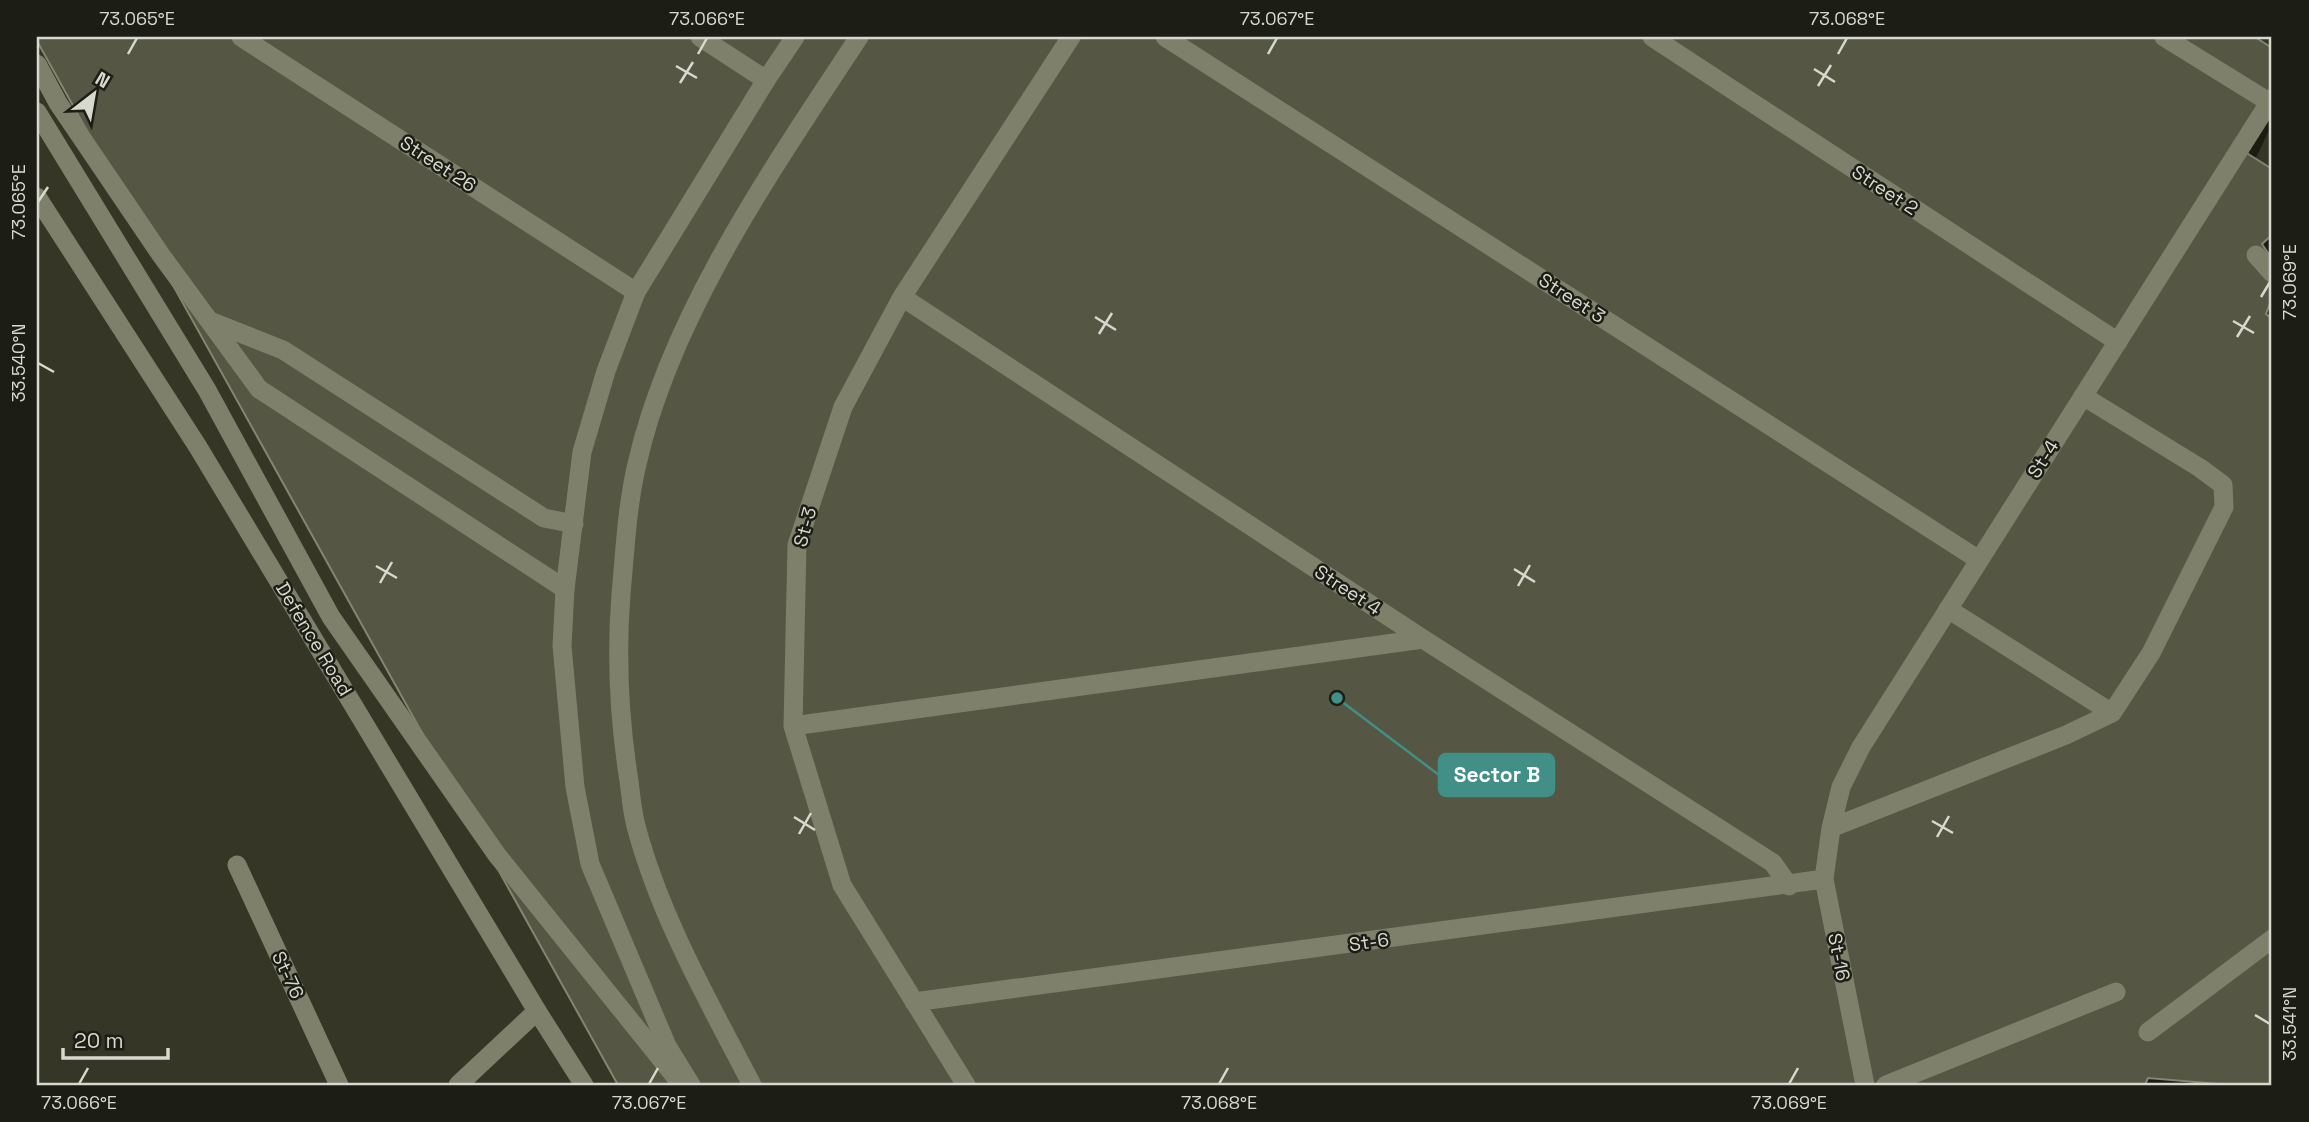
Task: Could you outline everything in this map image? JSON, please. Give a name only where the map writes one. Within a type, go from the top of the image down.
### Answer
[{"type":"street","name":"Street 26","points":[[241,37],[636,292]]},
{"type":"street","points":[[700,37],[766,79]]},
{"type":"street","points":[[691,1085],[667,1046],[590,864],[575,787],[562,646],[565,589],[582,452],[606,371],[636,292],[766,79],[795,37]]},
{"type":"street","points":[[751,1085],[685,953],[635,825],[622,739],[617,644],[625,548],[636,465],[654,405],[696,301],[780,156],[859,37]]},
{"type":"street","name":"St-3","points":[[966,1085],[842,886],[793,726],[797,545],[843,407],[902,297],[1071,37]]},
{"type":"street","name":"Street 3","points":[[1165,37],[1979,559]]},
{"type":"street","name":"Street 2","points":[[1652,37],[2118,342]]},
{"type":"street","points":[[2164,37],[2271,100]]},
{"type":"street","points":[[37,64],[58,103],[160,255],[259,389],[565,589]]},
{"type":"street","name":"St-4","points":[[1831,828],[1841,787],[1861,747],[2271,100]]},
{"type":"street","points":[[37,113],[207,390],[331,617],[497,855],[682,1085]]},
{"type":"street","name":"Defence Road","points":[[37,197],[198,447],[584,1085]]},
{"type":"street","points":[[2256,255],[2272,274]]},
{"type":"street","name":"Street 4","points":[[902,297],[1423,639],[1773,863],[1789,886]]},
{"type":"street","points":[[209,321],[283,351],[544,518],[574,524]]},
{"type":"street","points":[[1831,828],[2066,735],[2112,713],[2151,653],[2224,507],[2223,485],[2083,396]]},
{"type":"street","points":[[1948,609],[2112,713]]},
{"type":"street","points":[[793,726],[1423,639]]},
{"type":"street","name":"St-16","points":[[1831,828],[1824,879],[1864,1085]]},
{"type":"street","name":"St-76","points":[[237,864],[339,1085]]},
{"type":"street","name":"St-6","points":[[914,1002],[1789,886],[1824,879]]},
{"type":"street","points":[[2148,1032],[2272,939]]},
{"type":"street","points":[[1886,1085],[2116,992]]},
{"type":"street","points":[[458,1085],[537,1011]]},
{"type":"building","points":[[37,37],[2255,37],[2272,48],[2272,97],[2245,152],[2272,169],[2272,235],[2262,244],[2272,259],[2272,298],[2266,314],[2272,319],[2272,1085],[2231,1085],[2148,1078],[2145,1085],[618,1085]]},
{"type":"place","name":"Sector B","points":[[1337,698]]}]
